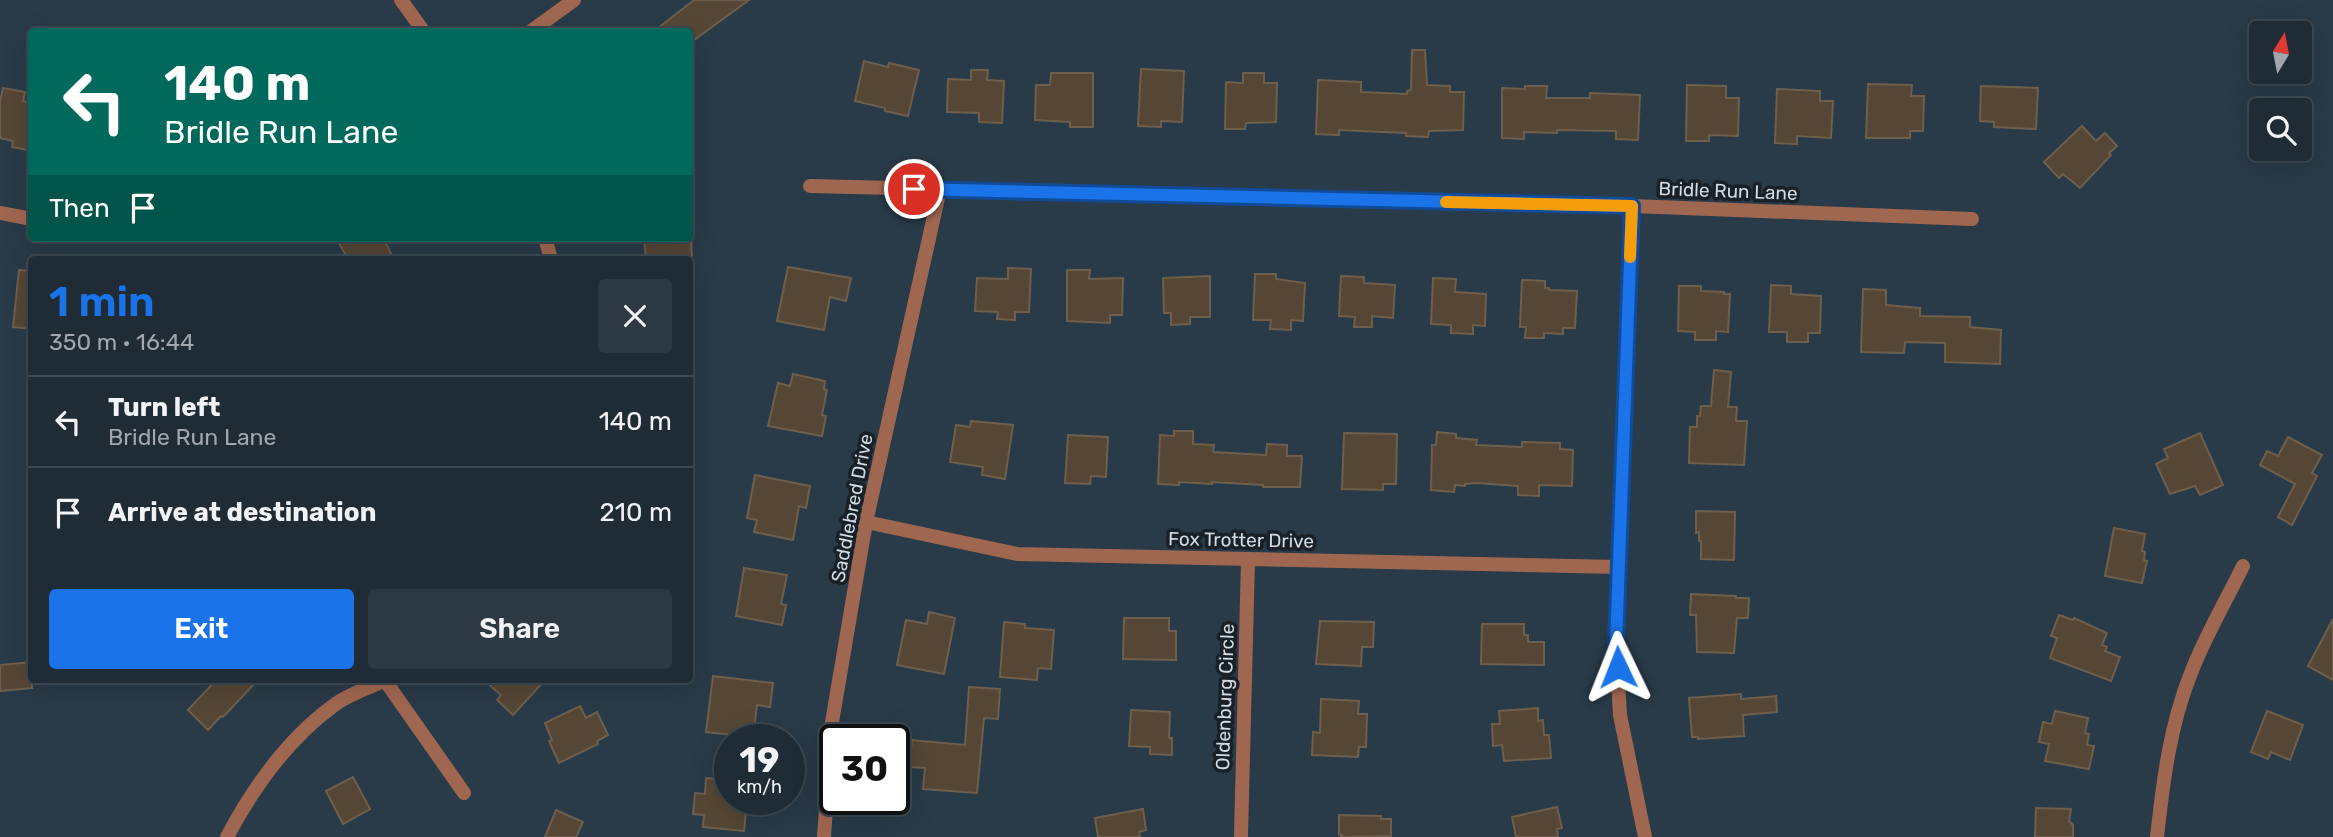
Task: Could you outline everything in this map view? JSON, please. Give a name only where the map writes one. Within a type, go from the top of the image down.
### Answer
[{"type":"street","points":[[401,0],[421,28]]},
{"type":"street","points":[[535,28],[573,0]]},
{"type":"street","name":"Bridle Run Lane","points":[[810,186],[1632,206],[1972,219]]},
{"type":"street","name":"Saddlebred Drive","points":[[824,837],[832,722],[866,522],[940,190]]},
{"type":"street","points":[[1632,206],[1616,644],[1620,715],[1645,837]]},
{"type":"street","points":[[0,213],[28,218]]},
{"type":"street","name":"Fox Trotter Drive","points":[[866,522],[1017,554],[1619,567]]},
{"type":"street","name":"Oldenburg Circle","points":[[1241,835],[1248,560]]},
{"type":"street","points":[[2157,837],[2165,769],[2190,674],[2243,566]]},
{"type":"street","points":[[227,837],[249,797],[302,732],[335,704],[377,683]]},
{"type":"street","points":[[388,683],[464,793]]},
{"type":"building","points":[[694,0],[749,0],[693,41],[693,28],[658,28]]},
{"type":"building","points":[[1412,50],[1425,50],[1427,85],[1450,86],[1450,92],[1464,92],[1463,130],[1429,131],[1428,137],[1406,136],[1406,133],[1339,130],[1339,135],[1316,134],[1318,80],[1361,82],[1361,92],[1407,94],[1407,91],[1411,90]]},
{"type":"building","points":[[864,61],[919,70],[908,116],[855,101]]},
{"type":"building","points":[[1141,69],[1184,71],[1182,122],[1161,121],[1161,127],[1138,126]]},
{"type":"building","points":[[971,70],[988,70],[987,80],[1004,81],[1002,123],[979,122],[979,113],[947,112],[948,79],[971,80]]},
{"type":"building","points":[[1051,73],[1093,73],[1093,127],[1070,127],[1070,122],[1035,120],[1036,85],[1050,85]]},
{"type":"building","points":[[1243,73],[1264,73],[1264,83],[1277,83],[1276,122],[1246,123],[1245,129],[1225,129],[1226,82],[1243,83]]},
{"type":"building","points":[[1868,84],[1912,85],[1911,96],[1924,96],[1923,131],[1910,131],[1910,138],[1866,138]]},
{"type":"building","points":[[1687,85],[1726,86],[1726,98],[1739,98],[1738,136],[1709,135],[1709,141],[1686,141]]},
{"type":"building","points":[[1525,86],[1547,86],[1546,98],[1590,98],[1590,93],[1640,95],[1638,140],[1616,139],[1616,131],[1557,130],[1557,133],[1524,132],[1524,139],[1502,138],[1502,88],[1525,89]]},
{"type":"building","points":[[1981,86],[2038,88],[2036,129],[1994,127],[1994,122],[1980,121]]},
{"type":"building","points":[[3,88],[25,92],[23,101],[28,102],[28,150],[12,147],[13,141],[0,138],[0,102]]},
{"type":"building","points":[[1777,89],[1820,91],[1820,101],[1833,101],[1831,138],[1797,136],[1797,144],[1775,143]]},
{"type":"building","points":[[2082,126],[2096,141],[2105,133],[2117,146],[2080,188],[2063,174],[2059,178],[2044,162]]},
{"type":"building","points":[[338,242],[385,242],[392,256],[346,256]]},
{"type":"building","points":[[644,242],[691,242],[692,256],[646,256]]},
{"type":"building","points":[[788,267],[851,278],[846,301],[830,297],[824,330],[777,321]]},
{"type":"building","points":[[1008,268],[1031,269],[1029,312],[1015,312],[1015,320],[997,319],[998,312],[975,311],[977,278],[1008,279]]},
{"type":"building","points":[[19,270],[28,271],[28,329],[13,327]]},
{"type":"building","points":[[1067,270],[1090,270],[1089,279],[1123,278],[1122,315],[1110,315],[1110,323],[1067,321]]},
{"type":"building","points":[[1255,274],[1276,274],[1276,279],[1305,283],[1303,321],[1291,320],[1291,330],[1270,329],[1271,320],[1253,320]]},
{"type":"building","points":[[1210,276],[1210,317],[1190,317],[1190,324],[1171,325],[1171,313],[1164,313],[1163,278]]},
{"type":"building","points":[[1341,276],[1364,277],[1364,283],[1395,285],[1393,318],[1372,316],[1372,327],[1354,327],[1355,317],[1339,316]]},
{"type":"building","points":[[1433,278],[1456,279],[1455,292],[1486,294],[1485,326],[1473,325],[1473,334],[1451,333],[1451,325],[1431,324]]},
{"type":"building","points":[[1522,280],[1545,281],[1545,288],[1549,290],[1577,291],[1575,328],[1563,328],[1563,334],[1544,333],[1544,338],[1525,338],[1526,327],[1520,327]]},
{"type":"building","points":[[1771,285],[1791,286],[1791,294],[1821,296],[1820,333],[1808,333],[1808,342],[1787,342],[1787,332],[1769,332]]},
{"type":"building","points":[[1679,286],[1701,286],[1701,291],[1730,294],[1728,332],[1716,331],[1716,340],[1695,340],[1695,332],[1678,331]]},
{"type":"building","points":[[1863,289],[1886,290],[1886,305],[1920,308],[1920,316],[1970,317],[1970,327],[2001,330],[2000,364],[1945,362],[1945,343],[1905,342],[1904,353],[1861,352]]},
{"type":"building","points":[[1714,370],[1731,372],[1728,407],[1737,407],[1736,421],[1747,421],[1744,465],[1689,463],[1690,427],[1697,427],[1701,406],[1711,406]]},
{"type":"building","points":[[793,374],[825,381],[824,389],[827,390],[822,415],[826,416],[822,436],[768,426],[778,383],[790,386]]},
{"type":"building","points":[[971,421],[1013,425],[1005,479],[982,475],[983,467],[950,462],[956,425],[970,427]]},
{"type":"building","points":[[1174,431],[1193,431],[1193,444],[1214,445],[1213,452],[1266,455],[1267,444],[1287,445],[1287,456],[1302,456],[1300,487],[1212,482],[1158,484],[1160,435],[1174,436]]},
{"type":"building","points":[[1437,432],[1456,434],[1456,438],[1477,440],[1476,445],[1522,447],[1522,442],[1560,443],[1560,449],[1573,450],[1572,486],[1539,485],[1539,496],[1518,495],[1518,486],[1476,483],[1455,485],[1454,492],[1431,490],[1432,445],[1436,445]]},
{"type":"building","points":[[1344,433],[1397,434],[1396,484],[1383,484],[1383,490],[1342,489]]},
{"type":"building","points":[[2200,433],[2223,485],[2200,495],[2195,486],[2170,494],[2156,464],[2168,458],[2164,449]]},
{"type":"building","points":[[1068,435],[1108,437],[1106,477],[1091,476],[1090,484],[1065,483]]},
{"type":"building","points":[[2288,437],[2322,455],[2312,473],[2317,476],[2292,525],[2278,517],[2295,484],[2260,465],[2267,451],[2278,456]]},
{"type":"building","points":[[755,475],[810,486],[806,508],[799,506],[793,540],[754,532],[757,520],[747,518]]},
{"type":"building","points":[[1696,511],[1735,512],[1734,560],[1701,559],[1701,541],[1699,532],[1696,533]]},
{"type":"building","points":[[2114,528],[2145,534],[2142,551],[2145,552],[2144,560],[2147,561],[2142,583],[2105,576]]},
{"type":"building","points":[[744,568],[787,575],[781,604],[786,605],[782,625],[736,616]]},
{"type":"building","points":[[1691,594],[1749,598],[1748,618],[1737,618],[1734,653],[1697,652],[1696,615],[1690,615]]},
{"type":"building","points":[[929,612],[955,618],[944,674],[897,665],[906,620],[927,624]]},
{"type":"building","points":[[2059,615],[2073,620],[2074,618],[2107,633],[2102,645],[2107,647],[2105,651],[2120,657],[2111,681],[2050,658],[2057,638],[2051,636]]},
{"type":"building","points":[[1124,618],[1169,618],[1169,631],[1176,631],[1176,660],[1123,659]]},
{"type":"building","points":[[2333,619],[2333,680],[2308,666]]},
{"type":"building","points":[[1320,621],[1374,622],[1373,647],[1362,647],[1361,666],[1316,664]]},
{"type":"building","points":[[1004,622],[1025,624],[1025,628],[1054,630],[1051,669],[1038,668],[1037,680],[1000,677]]},
{"type":"building","points":[[1482,624],[1524,624],[1524,635],[1528,635],[1528,642],[1544,642],[1544,665],[1481,664]]},
{"type":"building","points":[[28,662],[28,683],[32,683],[32,688],[0,691],[0,665]]},
{"type":"building","points":[[713,676],[773,683],[770,707],[757,705],[755,724],[714,724],[714,733],[706,732]]},
{"type":"building","points":[[213,683],[255,683],[208,730],[188,710]]},
{"type":"building","points":[[488,683],[542,683],[513,715],[497,700],[501,695]]},
{"type":"building","points":[[969,687],[1000,689],[998,719],[984,718],[977,793],[923,789],[925,768],[910,767],[912,740],[965,745]]},
{"type":"building","points":[[1741,694],[1741,699],[1776,696],[1777,712],[1743,715],[1744,736],[1698,739],[1692,737],[1689,698]]},
{"type":"building","points":[[1321,699],[1359,701],[1358,714],[1367,714],[1366,747],[1359,747],[1358,757],[1312,755],[1313,732],[1320,733]]},
{"type":"building","points":[[580,706],[586,718],[597,712],[608,735],[597,741],[598,744],[559,763],[549,741],[552,740],[545,723]]},
{"type":"building","points":[[1538,708],[1538,721],[1543,720],[1544,735],[1549,735],[1551,758],[1504,761],[1502,745],[1493,746],[1492,724],[1500,724],[1499,711]]},
{"type":"building","points":[[1131,710],[1170,712],[1169,738],[1172,738],[1172,755],[1150,754],[1150,747],[1129,746]]},
{"type":"building","points":[[2055,711],[2088,718],[2085,733],[2089,734],[2087,745],[2094,746],[2089,769],[2045,761],[2049,744],[2039,742],[2043,722],[2052,724]]},
{"type":"building","points":[[2267,711],[2303,725],[2290,760],[2271,752],[2268,759],[2251,752]]},
{"type":"building","points":[[353,777],[370,809],[343,824],[326,791]]},
{"type":"building","points":[[706,778],[714,779],[714,815],[746,815],[744,831],[703,827],[704,815],[693,814],[695,793],[705,794]]},
{"type":"building","points":[[1557,807],[1562,828],[1557,829],[1558,837],[1516,837],[1512,817]]},
{"type":"building","points":[[2036,808],[2071,809],[2069,821],[2073,825],[2073,837],[2035,837]]},
{"type":"building","points":[[1143,809],[1146,830],[1139,832],[1140,837],[1098,837],[1095,818]]},
{"type":"building","points":[[556,810],[583,822],[576,837],[545,837]]},
{"type":"building","points":[[1339,815],[1381,816],[1381,819],[1391,819],[1391,836],[1341,837]]},
{"type":"slow traffic","points":[[1446,202],[1632,206],[1630,257]]},
{"type":"route","points":[[914,189],[1632,206],[1616,644],[1618,667]]}]
